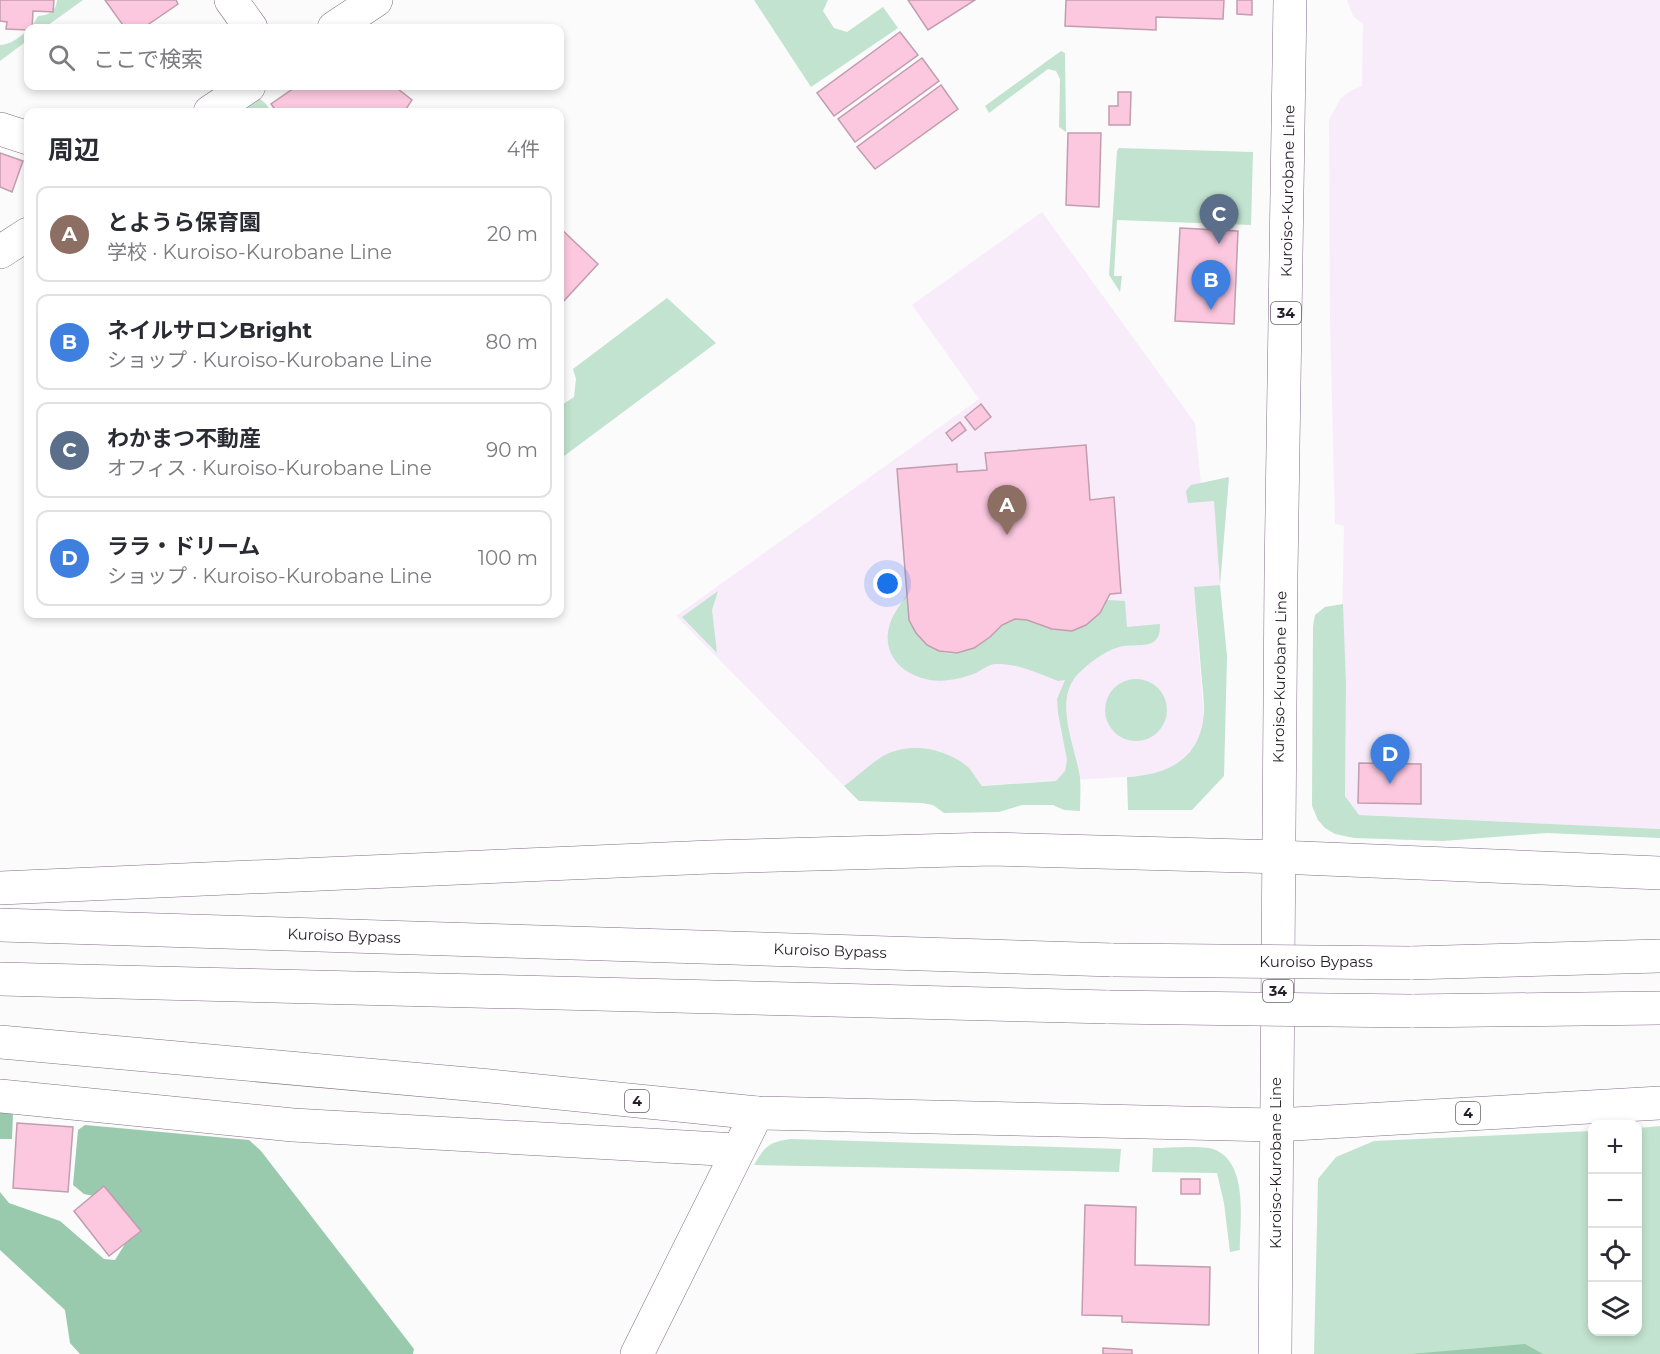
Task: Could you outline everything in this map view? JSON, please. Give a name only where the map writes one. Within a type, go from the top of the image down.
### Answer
[{"type":"main road","points":[[231,0],[248,24]]},
{"type":"main road","points":[[339,24],[376,0]]},
{"type":"main road","name":"Kuroiso-Kurobane Line","points":[[1275,1354],[1278,857],[1290,0]]},
{"type":"main road","points":[[216,108],[243,90]]},
{"type":"main road","points":[[0,129],[24,137]]},
{"type":"main road","points":[[0,252],[24,237]]},
{"type":"main road","points":[[0,888],[722,857],[991,849],[1278,857],[1660,873]]},
{"type":"main road","name":"Kuroiso Bypass","points":[[0,925],[1113,960],[1410,963],[1660,956]]},
{"type":"main road","points":[[0,979],[1108,1007],[1411,1011],[1660,1008]]},
{"type":"main road","name":"4","points":[[0,1042],[478,1085],[757,1113],[1276,1125],[1660,1103]]},
{"type":"main road","points":[[0,1096],[293,1125],[737,1150]]},
{"type":"main road","points":[[637,1354],[757,1113]]},
{"type":"shaded area","points":[[1347,0],[1660,0],[1660,829],[1359,815],[1345,796],[1346,684],[1342,622],[1344,526],[1335,524],[1330,321],[1329,120],[1340,99],[1350,91],[1362,86],[1363,24],[1353,16]]},
{"type":"shaded area","points":[[1042,212],[1195,423],[1201,484],[1229,477],[1220,585],[1194,588],[1208,772],[851,793],[676,616],[979,399],[912,305]]},
{"type":"green space","points":[[57,0],[83,0],[50,24],[32,24],[38,16],[49,14]]},
{"type":"green space","points":[[754,0],[828,0],[823,11],[834,28],[847,32],[883,7],[898,28],[811,87]]},
{"type":"green space","points":[[24,33],[24,43],[0,61],[0,45],[11,42]]},
{"type":"green space","points":[[1061,51],[1065,53],[1066,132],[1059,127],[1060,79],[1056,71],[1048,69],[989,113],[985,106]]},
{"type":"green space","points":[[259,98],[269,108],[244,108]]},
{"type":"green space","points":[[1119,148],[1253,152],[1251,225],[1117,220],[1114,276],[1122,276],[1120,292],[1109,275]]},
{"type":"green space","points":[[667,298],[716,343],[564,456],[564,403],[574,397],[576,379],[573,369]]},
{"type":"green space","points":[[1229,477],[1220,585],[1214,501],[1188,503],[1186,491],[1191,485]]},
{"type":"green space","points":[[1220,585],[1227,656],[1224,776],[1192,810],[1128,810],[1127,777],[1142,776],[1169,768],[1181,761],[1197,741],[1202,727],[1204,706],[1194,587]]},
{"type":"green space","points":[[718,591],[712,610],[717,653],[682,617]]},
{"type":"green space","points":[[907,595],[910,617],[918,629],[937,649],[953,654],[979,645],[1005,623],[1016,619],[1027,620],[1053,629],[1080,627],[1095,617],[1107,600],[1125,601],[1127,627],[1160,624],[1157,639],[1152,643],[1119,647],[1096,658],[1077,675],[1070,686],[1066,712],[1080,778],[1080,811],[1064,810],[1053,805],[1022,805],[999,812],[944,813],[933,805],[922,803],[859,801],[844,786],[885,755],[917,748],[938,751],[959,760],[968,767],[982,786],[1056,781],[1065,771],[1067,760],[1057,699],[1065,680],[1058,681],[1004,664],[991,665],[973,674],[949,680],[937,681],[914,675],[896,661],[890,651],[888,640],[892,618]]},
{"type":"green space","points":[[1343,604],[1346,684],[1345,796],[1359,815],[1660,829],[1660,838],[1547,833],[1443,841],[1354,838],[1335,834],[1325,828],[1318,820],[1312,806],[1313,626],[1315,615],[1325,607]]},
{"type":"green space","points":[[1136,679],[1148,681],[1158,688],[1165,698],[1167,710],[1165,722],[1158,732],[1148,739],[1136,741],[1124,739],[1114,732],[1107,722],[1105,710],[1107,698],[1114,688],[1124,681]]},
{"type":"green space","points":[[0,1111],[13,1113],[12,1139],[0,1139]]},
{"type":"green space","points":[[85,1125],[249,1140],[261,1151],[414,1349],[413,1354],[80,1354],[70,1343],[65,1310],[0,1250],[0,1192],[9,1203],[60,1221],[104,1259],[115,1260],[133,1231],[104,1198],[84,1194],[73,1185],[78,1130]]},
{"type":"green space","points":[[1660,1126],[1660,1354],[1314,1354],[1318,1179],[1336,1157],[1374,1141],[1588,1131],[1588,1336],[1642,1336],[1642,1128]]},
{"type":"green space","points":[[791,1139],[1121,1149],[1119,1172],[754,1165],[768,1146]]},
{"type":"green space","points":[[1153,1148],[1207,1148],[1224,1156],[1232,1166],[1240,1193],[1240,1250],[1230,1252],[1224,1203],[1217,1173],[1152,1172]]},
{"type":"green space","points":[[1525,1344],[1543,1354],[1411,1354]]},
{"type":"building","points":[[0,0],[54,0],[53,12],[33,11],[32,24],[24,24],[24,30],[6,29],[7,22],[0,21]]},
{"type":"building","points":[[105,0],[176,0],[178,4],[149,24],[122,24]]},
{"type":"building","points":[[908,0],[975,0],[928,30]]},
{"type":"building","points":[[1066,0],[1224,0],[1223,19],[1156,17],[1156,30],[1065,26]]},
{"type":"building","points":[[1237,0],[1252,0],[1252,15],[1237,14]]},
{"type":"building","points":[[900,32],[918,55],[834,116],[817,93]]},
{"type":"building","points":[[922,58],[939,81],[855,142],[838,119]]},
{"type":"building","points":[[941,85],[958,109],[875,169],[857,147]]},
{"type":"building","points":[[291,90],[399,90],[412,100],[407,108],[274,108],[271,104]]},
{"type":"building","points":[[1118,92],[1131,92],[1130,125],[1109,125],[1109,106],[1118,106]]},
{"type":"building","points":[[1068,133],[1101,133],[1099,207],[1066,205]]},
{"type":"building","points":[[0,153],[23,161],[12,192],[0,187]]},
{"type":"building","points":[[1180,228],[1238,231],[1234,324],[1175,321]]},
{"type":"building","points":[[564,232],[598,264],[564,301]]},
{"type":"building","points":[[981,404],[991,417],[975,430],[965,417]]},
{"type":"building","points":[[960,422],[966,430],[952,441],[946,433]]},
{"type":"building","points":[[1086,445],[1090,500],[1114,497],[1121,593],[1110,594],[1100,613],[1086,625],[1072,631],[1052,629],[1027,620],[1015,619],[1002,625],[974,648],[957,653],[939,651],[927,645],[916,633],[909,620],[897,469],[957,464],[957,472],[987,470],[985,453]]},
{"type":"building","points":[[1359,763],[1421,764],[1421,804],[1358,803]]},
{"type":"building","points":[[17,1123],[73,1127],[68,1192],[13,1188]]},
{"type":"building","points":[[1181,1179],[1200,1179],[1200,1194],[1181,1194]]},
{"type":"building","points":[[104,1186],[141,1231],[109,1256],[74,1211]]},
{"type":"building","points":[[1085,1205],[1136,1207],[1135,1265],[1210,1267],[1209,1325],[1122,1322],[1122,1316],[1082,1315]]},
{"type":"building","points":[[1103,1348],[1132,1350],[1132,1354],[1103,1354]]},
{"type":"place","name":"わかまつ不動産","points":[[1219,244]]},
{"type":"place","name":"ネイルサロンBright","points":[[1211,310]]},
{"type":"place","name":"とようら保育園","points":[[1007,535]]},
{"type":"place","name":"ララ・ドリーム","points":[[1390,784]]}]
